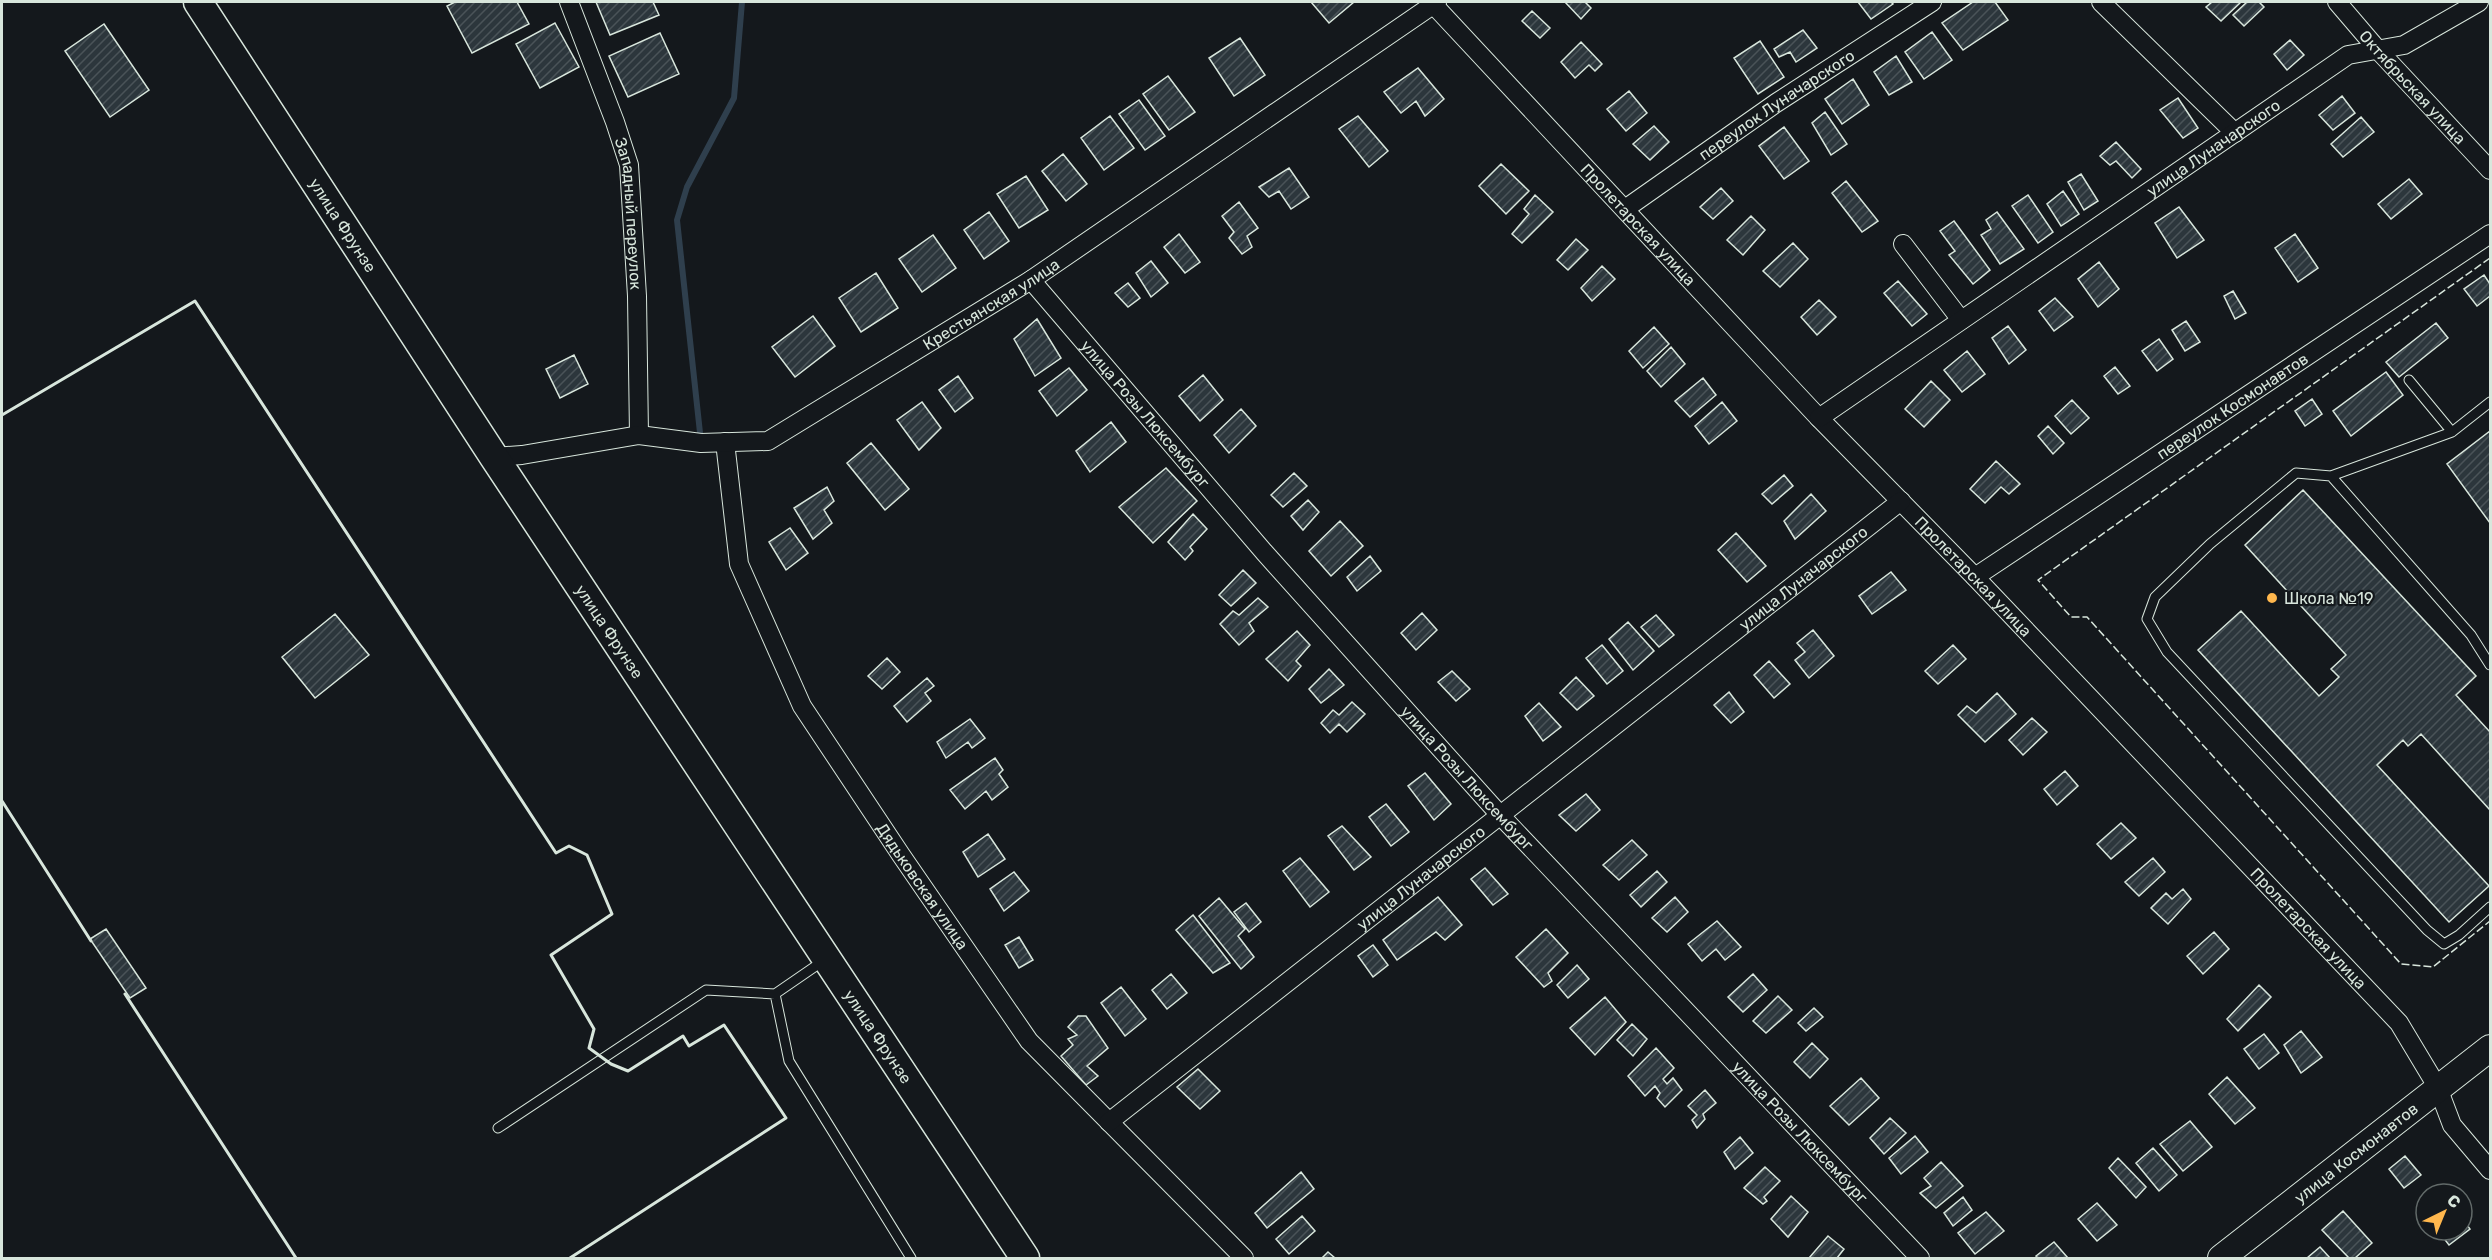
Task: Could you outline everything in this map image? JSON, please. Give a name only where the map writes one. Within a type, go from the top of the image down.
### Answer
[{"type":"main road","name":"улица Фрунзе","points":[[198,2],[494,457],[1025,1258]]},
{"type":"street","name":"Западный переулок","points":[[569,2],[629,165],[637,296],[639,435]]},
{"type":"street","name":"Крестьянская улица","points":[[494,457],[522,455],[639,435],[701,443],[768,441],[1031,280],[1434,2]]},
{"type":"street","name":"Пролетарская улица","points":[[1434,2],[1819,417],[1975,577],[2400,1023],[2438,1088],[2452,1125],[2490,1170]]},
{"type":"street","name":"переулок Луначарского","points":[[1624,209],[1776,103],[1932,2]]},
{"type":"street","points":[[2101,2],[2235,133]]},
{"type":"street","name":"Октябрьская улица","points":[[2337,2],[2378,50],[2490,170]]},
{"type":"street","name":"улица Луначарского","points":[[1819,417],[2348,55],[2404,45],[2479,2]]},
{"type":"street","name":"переулок Космонавтов","points":[[1975,577],[2490,234]]},
{"type":"street","points":[[1903,244],[1961,320]]},
{"type":"street","name":"улица Розы Люксембург","points":[[1031,280],[1264,552],[1500,815],[1920,1258]]},
{"type":"street","name":"Дядьковская улица","points":[[726,442],[739,564],[802,706],[1029,1041],[1244,1258]]},
{"type":"street","name":"улица Луначарского","points":[[1110,1122],[1901,501]]},
{"type":"street","name":"улица Космонавтов","points":[[2221,1258],[2490,1048]]},
{"type":"lane","points":[[2409,380],[2452,432]]},
{"type":"lane","points":[[2490,402],[2452,432],[2331,476],[2296,473],[2210,544],[2155,597],[2147,619],[2167,652],[2427,930],[2444,944],[2459,935],[2490,907]]},
{"type":"lane","points":[[2331,476],[2471,635],[2490,665]]},
{"type":"lane","points":[[498,1128],[706,990],[775,994],[827,958]]},
{"type":"lane","points":[[775,994],[789,1061],[911,1258]]},
{"type":"building","points":[[455,2],[517,2],[529,24],[472,53],[447,6]]},
{"type":"building","points":[[596,2],[653,2],[659,15],[610,35]]},
{"type":"building","points":[[1311,2],[1354,2],[1329,23]]},
{"type":"building","points":[[1565,2],[1585,2],[1591,8],[1581,19]]},
{"type":"building","points":[[1858,2],[1891,2],[1893,4],[1871,19]]},
{"type":"building","points":[[1973,2],[1995,2],[2008,20],[1963,50],[1942,23]]},
{"type":"building","points":[[2212,2],[2241,2],[2221,21],[2206,7]]},
{"type":"building","points":[[2247,2],[2259,2],[2264,7],[2244,26],[2233,15]]},
{"type":"building","points":[[1532,11],[1550,28],[1540,38],[1522,21]]},
{"type":"building","points":[[555,23],[579,67],[540,88],[516,44]]},
{"type":"building","points":[[104,24],[149,90],[110,117],[65,51]]},
{"type":"building","points":[[1803,30],[1817,48],[1796,62],[1790,52],[1779,57],[1774,49]]},
{"type":"building","points":[[1932,32],[1952,60],[1924,79],[1905,52]]},
{"type":"building","points":[[660,33],[679,74],[628,97],[609,56]]},
{"type":"building","points":[[1240,38],[1265,75],[1234,96],[1209,58]]},
{"type":"building","points":[[2290,40],[2304,55],[2287,70],[2274,54]]},
{"type":"building","points":[[1760,41],[1784,77],[1758,94],[1734,58]]},
{"type":"building","points":[[1581,42],[1602,64],[1595,71],[1589,65],[1575,78],[1561,62]]},
{"type":"building","points":[[1896,56],[1912,82],[1889,95],[1874,72]]},
{"type":"building","points":[[1418,68],[1444,99],[1425,116],[1416,101],[1401,113],[1384,92]]},
{"type":"building","points":[[1168,76],[1195,112],[1169,130],[1143,94]]},
{"type":"building","points":[[1853,79],[1869,105],[1842,124],[1825,99]]},
{"type":"building","points":[[1629,91],[1647,113],[1626,131],[1607,109]]},
{"type":"building","points":[[2342,96],[2355,113],[2333,130],[2319,115]]},
{"type":"building","points":[[2178,98],[2198,128],[2183,138],[2160,110]]},
{"type":"building","points":[[1139,100],[1165,136],[1145,150],[1119,114]]},
{"type":"building","points":[[1825,112],[1847,144],[1831,155],[1812,123]]},
{"type":"building","points":[[1110,116],[1134,148],[1104,170],[1081,138]]},
{"type":"building","points":[[1358,116],[1388,151],[1369,167],[1339,129]]},
{"type":"building","points":[[2361,117],[2374,132],[2343,157],[2331,144]]},
{"type":"building","points":[[1654,126],[1669,142],[1650,160],[1633,144]]},
{"type":"building","points":[[1784,127],[1809,161],[1784,179],[1759,146]]},
{"type":"building","points":[[2116,142],[2141,169],[2132,178],[2116,161],[2110,165],[2100,156]]},
{"type":"building","points":[[1063,154],[1087,184],[1066,201],[1042,171]]},
{"type":"building","points":[[1501,164],[1529,191],[1506,214],[1479,186]]},
{"type":"building","points":[[1289,168],[1309,197],[1291,209],[1279,191],[1269,197],[1259,187]]},
{"type":"building","points":[[2081,174],[2098,201],[2084,210],[2068,182]]},
{"type":"building","points":[[1026,176],[1048,210],[1019,228],[997,194]]},
{"type":"building","points":[[2409,179],[2422,194],[2391,219],[2378,204]]},
{"type":"building","points":[[1846,181],[1878,221],[1862,232],[1832,193]]},
{"type":"building","points":[[1721,188],[1733,201],[1713,219],[1700,207]]},
{"type":"building","points":[[2063,191],[2079,214],[2061,226],[2047,204]]},
{"type":"building","points":[[1535,195],[1553,212],[1522,243],[1512,234],[1529,214],[1524,209]]},
{"type":"building","points":[[2028,195],[2053,232],[2038,243],[2012,206]]},
{"type":"building","points":[[1239,202],[1258,228],[1247,236],[1252,247],[1242,254],[1229,238],[1234,232],[1222,216]]},
{"type":"building","points":[[2179,207],[2204,240],[2177,258],[2155,223]]},
{"type":"building","points":[[989,212],[1009,241],[984,259],[964,230]]},
{"type":"building","points":[[1997,212],[2024,249],[2000,264],[1981,235],[1991,229],[1986,220]]},
{"type":"building","points":[[1751,216],[1765,230],[1743,255],[1727,240]]},
{"type":"building","points":[[1954,221],[1990,270],[1973,284],[1949,255],[1955,251],[1940,231]]},
{"type":"building","points":[[1179,234],[1200,262],[1185,273],[1164,247]]},
{"type":"building","points":[[2295,234],[2318,268],[2298,282],[2275,248]]},
{"type":"building","points":[[933,235],[956,268],[922,292],[899,259]]},
{"type":"building","points":[[1576,239],[1588,250],[1568,270],[1557,260]]},
{"type":"building","points":[[1793,243],[1808,259],[1780,287],[1763,271]]},
{"type":"building","points":[[1151,261],[1168,283],[1151,297],[1136,273]]},
{"type":"building","points":[[2099,262],[2119,289],[2098,307],[2078,279]]},
{"type":"building","points":[[1602,266],[1615,279],[1592,301],[1581,288]]},
{"type":"building","points":[[876,273],[898,308],[861,332],[839,298]]},
{"type":"building","points":[[2484,275],[2490,284],[2490,296],[2477,306],[2464,289]]},
{"type":"building","points":[[1898,281],[1927,314],[1912,326],[1884,293]]},
{"type":"building","points":[[1128,283],[1140,298],[1128,307],[1115,293]]},
{"type":"building","points":[[2233,291],[2246,313],[2235,319],[2224,296]]},
{"type":"building","points":[[2055,298],[2073,317],[2054,331],[2039,311]]},
{"type":"building","points":[[1819,300],[1836,317],[1817,335],[1801,317]]},
{"type":"building","points":[[813,316],[835,346],[795,377],[772,347]]},
{"type":"building","points":[[1037,319],[1061,358],[1035,376],[1014,339]]},
{"type":"building","points":[[2186,321],[2200,342],[2185,351],[2172,330]]},
{"type":"building","points":[[2436,323],[2448,338],[2399,377],[2386,362]]},
{"type":"building","points":[[2008,326],[2026,350],[2009,364],[1992,338]]},
{"type":"building","points":[[1654,327],[1669,344],[1643,368],[1629,351]]},
{"type":"building","points":[[2159,339],[2173,359],[2157,371],[2142,351]]},
{"type":"building","points":[[1671,347],[1685,364],[1661,387],[1647,371]]},
{"type":"building","points":[[1967,351],[1985,374],[1962,392],[1944,370]]},
{"type":"building","points":[[574,355],[588,384],[560,398],[546,369]]},
{"type":"building","points":[[2115,367],[2130,386],[2118,394],[2104,376]]},
{"type":"building","points":[[1069,368],[1087,390],[1057,416],[1039,391]]},
{"type":"building","points":[[2386,372],[2403,395],[2351,436],[2333,411]]},
{"type":"building","points":[[1203,375],[1223,400],[1200,421],[1179,396]]},
{"type":"building","points":[[958,376],[973,398],[955,412],[939,390]]},
{"type":"building","points":[[1703,378],[1716,395],[1690,417],[1675,401]]},
{"type":"building","points":[[1931,381],[1950,400],[1924,427],[1905,409]]},
{"type":"building","points":[[2312,399],[2322,414],[2305,426],[2295,411]]},
{"type":"building","points":[[2072,400],[2089,418],[2071,434],[2055,416]]},
{"type":"building","points":[[922,402],[941,428],[919,450],[897,420]]},
{"type":"building","points":[[1722,402],[1737,421],[1709,444],[1695,426]]},
{"type":"building","points":[[1241,409],[1256,426],[1229,453],[1214,435]]},
{"type":"building","points":[[1111,422],[1126,442],[1090,472],[1076,451]]},
{"type":"building","points":[[2048,426],[2064,443],[2053,454],[2038,436]]},
{"type":"building","points":[[2490,431],[2490,523],[2447,464]]},
{"type":"building","points":[[871,443],[909,489],[885,510],[847,463]]},
{"type":"building","points":[[1996,461],[2020,484],[2009,494],[2001,487],[1985,503],[1970,489]]},
{"type":"building","points":[[1166,468],[1197,501],[1153,543],[1119,507]]},
{"type":"building","points":[[1294,473],[1307,486],[1283,507],[1271,495]]},
{"type":"building","points":[[1784,475],[1793,486],[1772,504],[1762,494]]},
{"type":"building","points":[[827,487],[834,501],[824,510],[832,523],[813,539],[794,508]]},
{"type":"building","points":[[2303,490],[2476,676],[2456,695],[2490,732],[2490,810],[2421,734],[2408,746],[2403,740],[2377,765],[2489,886],[2449,922],[2198,650],[2241,611],[2319,696],[2339,677],[2331,669],[2346,655],[2245,545]]},
{"type":"building","points":[[1811,494],[1826,511],[1795,539],[1784,521]]},
{"type":"building","points":[[1308,500],[1319,512],[1303,530],[1291,516]]},
{"type":"building","points":[[1193,514],[1207,529],[1190,547],[1193,551],[1185,560],[1168,542]]},
{"type":"building","points":[[1340,521],[1363,546],[1331,576],[1309,551]]},
{"type":"building","points":[[790,528],[808,553],[786,570],[769,542]]},
{"type":"building","points":[[1736,533],[1766,566],[1747,582],[1718,550]]},
{"type":"building","points":[[1370,556],[1381,571],[1357,591],[1347,577]]},
{"type":"building","points":[[1243,570],[1256,583],[1231,606],[1219,595]]},
{"type":"building","points":[[1891,572],[1906,590],[1872,614],[1859,596]]},
{"type":"building","points":[[1258,598],[1268,607],[1249,623],[1254,631],[1239,645],[1220,624],[1233,611],[1239,615]]},
{"type":"building","points":[[1422,613],[1437,630],[1416,650],[1401,633]]},
{"type":"building","points":[[335,614],[369,655],[315,698],[282,657]]},
{"type":"building","points":[[1656,615],[1674,635],[1659,647],[1641,627]]},
{"type":"building","points":[[1628,622],[1654,651],[1633,670],[1609,639]]},
{"type":"building","points":[[1813,630],[1834,656],[1809,678],[1795,660],[1805,652],[1797,643]]},
{"type":"building","points":[[1297,631],[1310,645],[1296,661],[1301,666],[1288,681],[1266,659]]},
{"type":"building","points":[[1602,645],[1623,671],[1607,684],[1586,658]]},
{"type":"building","points":[[1953,645],[1966,659],[1938,684],[1925,671]]},
{"type":"building","points":[[887,658],[900,672],[882,689],[868,676]]},
{"type":"building","points":[[1769,661],[1790,684],[1774,698],[1754,675]]},
{"type":"building","points":[[1329,669],[1344,685],[1321,703],[1309,689]]},
{"type":"building","points":[[1452,671],[1470,689],[1456,701],[1438,682]]},
{"type":"building","points":[[1576,677],[1594,696],[1577,710],[1560,693]]},
{"type":"building","points":[[927,678],[934,686],[925,693],[931,701],[907,722],[894,706]]},
{"type":"building","points":[[1729,692],[1744,712],[1731,723],[1714,705]]},
{"type":"building","points":[[1997,693],[2016,714],[1985,742],[1958,715],[1967,706],[1976,713]]},
{"type":"building","points":[[1352,702],[1365,714],[1347,732],[1339,724],[1330,733],[1321,723],[1333,710],[1339,715]]},
{"type":"building","points":[[1539,703],[1561,727],[1543,741],[1525,716]]},
{"type":"building","points":[[2032,718],[2047,732],[2023,755],[2009,740]]},
{"type":"building","points":[[970,719],[985,738],[972,748],[968,742],[946,758],[937,742]]},
{"type":"building","points":[[995,758],[1003,770],[999,774],[1008,787],[992,800],[986,791],[965,809],[950,790]]},
{"type":"building","points":[[2065,771],[2078,786],[2057,805],[2044,789]]},
{"type":"building","points":[[1425,773],[1451,804],[1434,820],[1408,786]]},
{"type":"building","points":[[1586,794],[1600,810],[1576,831],[1559,815]]},
{"type":"building","points":[[1386,804],[1409,832],[1391,846],[1369,817]]},
{"type":"building","points":[[2121,823],[2136,838],[2111,859],[2097,844]]},
{"type":"building","points":[[1342,826],[1371,857],[1354,870],[1328,836]]},
{"type":"building","points":[[988,834],[1005,859],[978,877],[963,852]]},
{"type":"building","points":[[1632,840],[1647,855],[1619,880],[1603,865]]},
{"type":"building","points":[[1300,858],[1329,892],[1310,907],[1283,871]]},
{"type":"building","points":[[2153,858],[2165,872],[2139,896],[2125,882]]},
{"type":"building","points":[[1485,868],[1508,894],[1493,905],[1471,879]]},
{"type":"building","points":[[1657,871],[1667,882],[1641,907],[1630,895]]},
{"type":"building","points":[[1014,872],[1029,891],[1004,911],[990,889]]},
{"type":"building","points":[[2183,889],[2191,899],[2168,924],[2151,908],[2166,893],[2172,899]]},
{"type":"building","points":[[1438,897],[1462,925],[1445,940],[1436,932],[1397,960],[1383,940]]},
{"type":"building","points":[[1675,897],[1688,912],[1667,932],[1652,918]]},
{"type":"building","points":[[1219,898],[1245,929],[1238,936],[1254,957],[1241,969],[1199,916]]},
{"type":"building","points":[[1246,903],[1261,922],[1249,932],[1234,912]]},
{"type":"building","points":[[1193,915],[1230,963],[1213,973],[1176,930]]},
{"type":"building","points":[[1717,921],[1741,947],[1725,960],[1716,949],[1702,961],[1688,944]]},
{"type":"building","points":[[106,929],[146,988],[130,998],[90,939]]},
{"type":"building","points":[[1546,929],[1568,953],[1548,973],[1552,981],[1544,987],[1516,957]]},
{"type":"building","points":[[2214,932],[2229,949],[2203,974],[2187,956]]},
{"type":"building","points":[[1019,937],[1033,960],[1019,968],[1005,945]]},
{"type":"building","points":[[1373,945],[1388,965],[1373,977],[1358,956]]},
{"type":"building","points":[[1577,965],[1589,979],[1568,998],[1557,985]]},
{"type":"building","points":[[1171,974],[1187,993],[1167,1009],[1152,990]]},
{"type":"building","points":[[1753,974],[1767,990],[1743,1012],[1728,997]]},
{"type":"building","points":[[2259,985],[2271,997],[2238,1031],[2227,1019]]},
{"type":"building","points":[[1121,987],[1146,1019],[1125,1036],[1101,1003]]},
{"type":"building","points":[[1778,996],[1792,1010],[1766,1033],[1753,1021]]},
{"type":"building","points":[[1605,997],[1626,1022],[1595,1055],[1570,1028]]},
{"type":"building","points":[[1814,1008],[1823,1017],[1806,1031],[1798,1023]]},
{"type":"building","points":[[1078,1016],[1086,1016],[1108,1048],[1087,1066],[1098,1076],[1086,1085],[1061,1056],[1073,1045],[1068,1039],[1077,1035],[1068,1027]]},
{"type":"building","points":[[1632,1024],[1647,1039],[1633,1056],[1617,1040]]},
{"type":"building","points":[[2301,1031],[2322,1057],[2301,1073],[2284,1045]]},
{"type":"building","points":[[2264,1034],[2279,1053],[2259,1069],[2244,1049]]},
{"type":"building","points":[[1812,1043],[1828,1059],[1810,1078],[1794,1062]]},
{"type":"building","points":[[1656,1048],[1674,1068],[1663,1079],[1667,1084],[1673,1078],[1682,1090],[1665,1107],[1657,1098],[1660,1093],[1655,1086],[1645,1096],[1628,1076]]},
{"type":"building","points":[[1198,1069],[1220,1091],[1200,1109],[1177,1087]]},
{"type":"building","points":[[2227,1077],[2255,1108],[2235,1124],[2209,1094]]},
{"type":"building","points":[[1861,1078],[1879,1098],[1849,1125],[1830,1106]]},
{"type":"building","points":[[1705,1090],[1716,1103],[1703,1114],[1705,1119],[1697,1128],[1692,1120],[1697,1115],[1688,1106]]},
{"type":"building","points":[[1890,1118],[1906,1133],[1884,1154],[1870,1138]]},
{"type":"building","points":[[2190,1121],[2212,1147],[2183,1171],[2160,1144]]},
{"type":"building","points":[[1915,1136],[1928,1152],[1901,1174],[1889,1158]]},
{"type":"building","points":[[1740,1137],[1753,1153],[1735,1169],[1724,1152]]},
{"type":"building","points":[[2153,1148],[2177,1175],[2159,1191],[2136,1163]]},
{"type":"building","points":[[2405,1156],[2421,1175],[2404,1188],[2389,1169]]},
{"type":"building","points":[[2118,1158],[2146,1187],[2136,1198],[2109,1168]]},
{"type":"building","points":[[1941,1162],[1963,1186],[1936,1208],[1920,1193],[1931,1186],[1924,1178]]},
{"type":"building","points":[[1765,1167],[1780,1181],[1764,1197],[1767,1201],[1763,1204],[1744,1188]]},
{"type":"building","points":[[1301,1172],[1314,1189],[1267,1228],[1255,1213]]},
{"type":"building","points":[[1791,1196],[1808,1212],[1788,1237],[1771,1219]]},
{"type":"building","points":[[1963,1197],[1972,1210],[1953,1226],[1944,1213]]},
{"type":"building","points":[[2097,1203],[2117,1225],[2097,1241],[2078,1219]]},
{"type":"building","points":[[2343,1211],[2372,1243],[2355,1258],[2349,1258],[2322,1230]]},
{"type":"building","points":[[1986,1212],[2004,1231],[1975,1254],[1958,1233]]},
{"type":"building","points":[[1302,1216],[1315,1231],[1289,1254],[1276,1239]]},
{"type":"building","points":[[1828,1236],[1844,1249],[1837,1258],[1809,1258]]},
{"type":"building","points":[[2054,1242],[2068,1258],[2038,1258],[2036,1256]]},
{"type":"building","points":[[2320,1247],[2330,1258],[2307,1258]]},
{"type":"building","points":[[1328,1252],[1335,1258],[1322,1258]]},
{"type":"waterway","points":[[701,442],[677,220],[687,187],[734,98],[742,2]]},
{"type":"fence","points":[[2490,258],[2038,580],[2071,617],[2087,617],[2401,964],[2433,967],[2490,921]]},
{"type":"wall","points":[[2,415],[195,301],[556,853],[569,846],[587,855],[612,914],[551,955],[594,1029],[589,1048],[611,1064],[628,1071],[683,1036],[689,1046],[724,1025],[786,1118],[570,1258]]},
{"type":"wall","points":[[2,801],[91,941]]},
{"type":"wall","points":[[125,994],[296,1258]]},
{"type":"place","name":"Школа №19","points":[[2272,598]]}]
